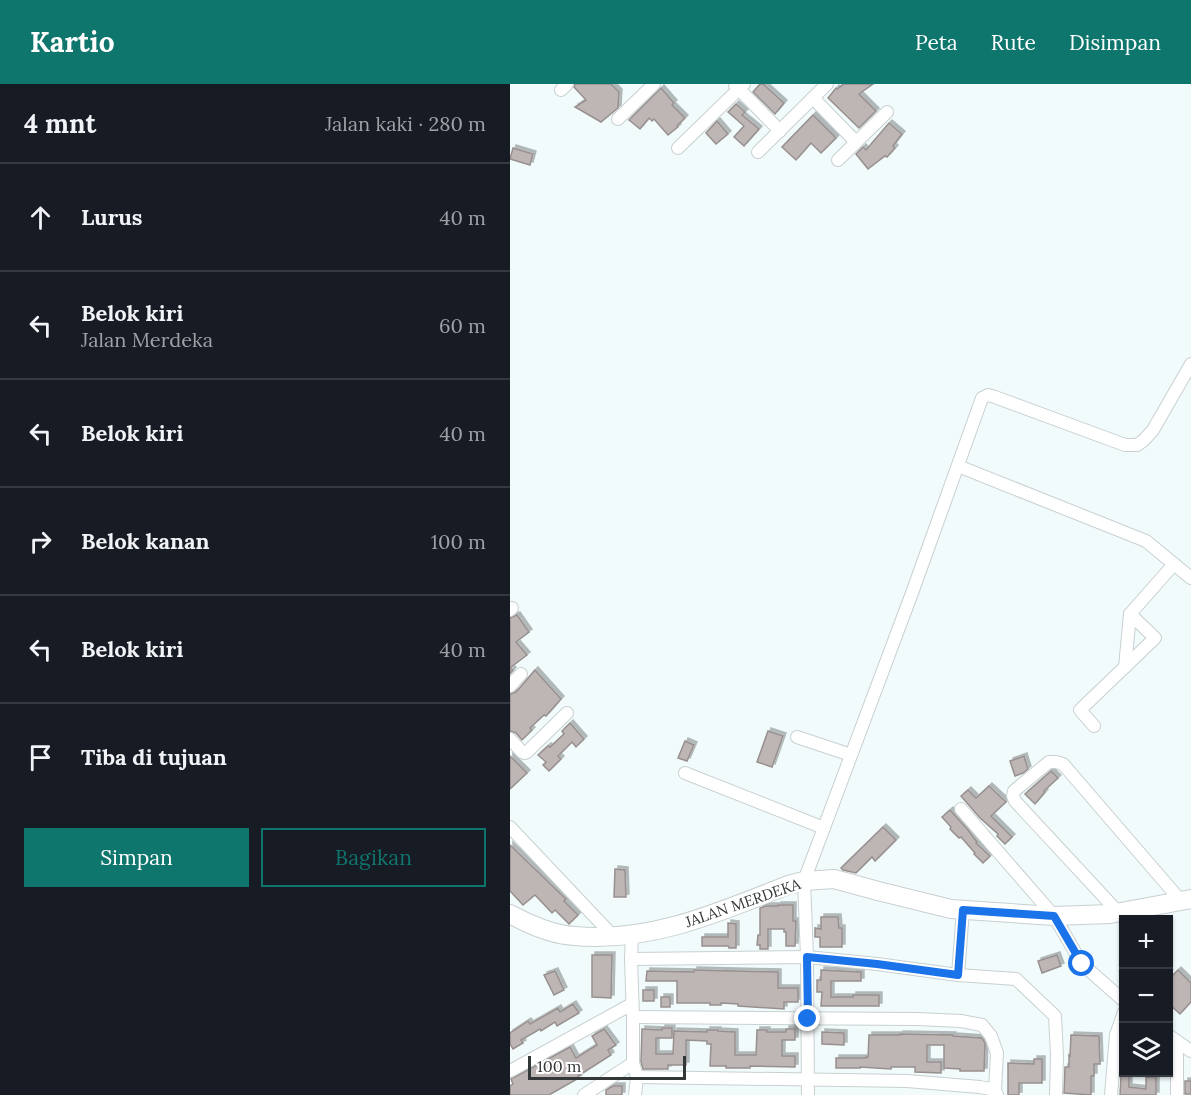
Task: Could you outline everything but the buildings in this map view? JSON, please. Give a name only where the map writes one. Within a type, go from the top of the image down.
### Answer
[{"type":"street","points":[[618,119],[654,84]]},
{"type":"street","points":[[758,152],[827,84]]},
{"type":"street","points":[[678,148],[739,86],[780,130]]},
{"type":"street","points":[[813,98],[856,142]]},
{"type":"street","points":[[838,160],[887,112]]},
{"type":"street","points":[[808,1095],[804,881],[982,398],[988,395],[1125,445],[1137,445],[1153,430],[1191,364]]},
{"type":"street","points":[[958,466],[1146,541],[1191,577]]},
{"type":"street","points":[[1125,668],[1130,614],[1174,564]]},
{"type":"street","points":[[1095,726],[1080,710],[1155,638],[1130,614]]},
{"type":"street","points":[[510,686],[521,674]]},
{"type":"street","points":[[510,739],[525,753],[567,713]]},
{"type":"street","points":[[798,737],[851,755]]},
{"type":"street","points":[[1118,912],[1015,801],[1014,791],[1049,762],[1063,764],[1186,900]]},
{"type":"street","points":[[685,773],[824,828]]},
{"type":"street","points":[[960,809],[1054,916],[1082,964],[1119,997]]},
{"type":"street","points":[[510,827],[613,936]]},
{"type":"street","name":"JALAN MERDEKA","points":[[510,914],[531,925],[573,936],[632,935],[688,922],[788,885],[804,881],[834,879],[963,910],[1054,916],[1110,914],[1186,900]]},
{"type":"street","points":[[958,975],[963,910]]},
{"type":"street","points":[[632,935],[633,1063],[637,1077],[635,1095]]},
{"type":"street","points":[[631,959],[807,957],[1016,980],[1055,1016],[1056,1095]]},
{"type":"street","points":[[510,1071],[632,1004]]},
{"type":"street","points":[[633,1017],[961,1021],[982,1025],[991,1036],[997,1053],[996,1092],[980,1087],[907,1081],[637,1077]]},
{"type":"street","points":[[1112,1095],[1116,1035],[1120,1023]]},
{"type":"street","points":[[1173,1038],[1191,1051]]},
{"type":"street","points":[[1173,1038],[1177,1095]]},
{"type":"street","points":[[584,1095],[633,1063]]},
{"type":"route","points":[[808,1019],[807,957],[958,975],[963,910],[1054,916],[1082,964]]}]
